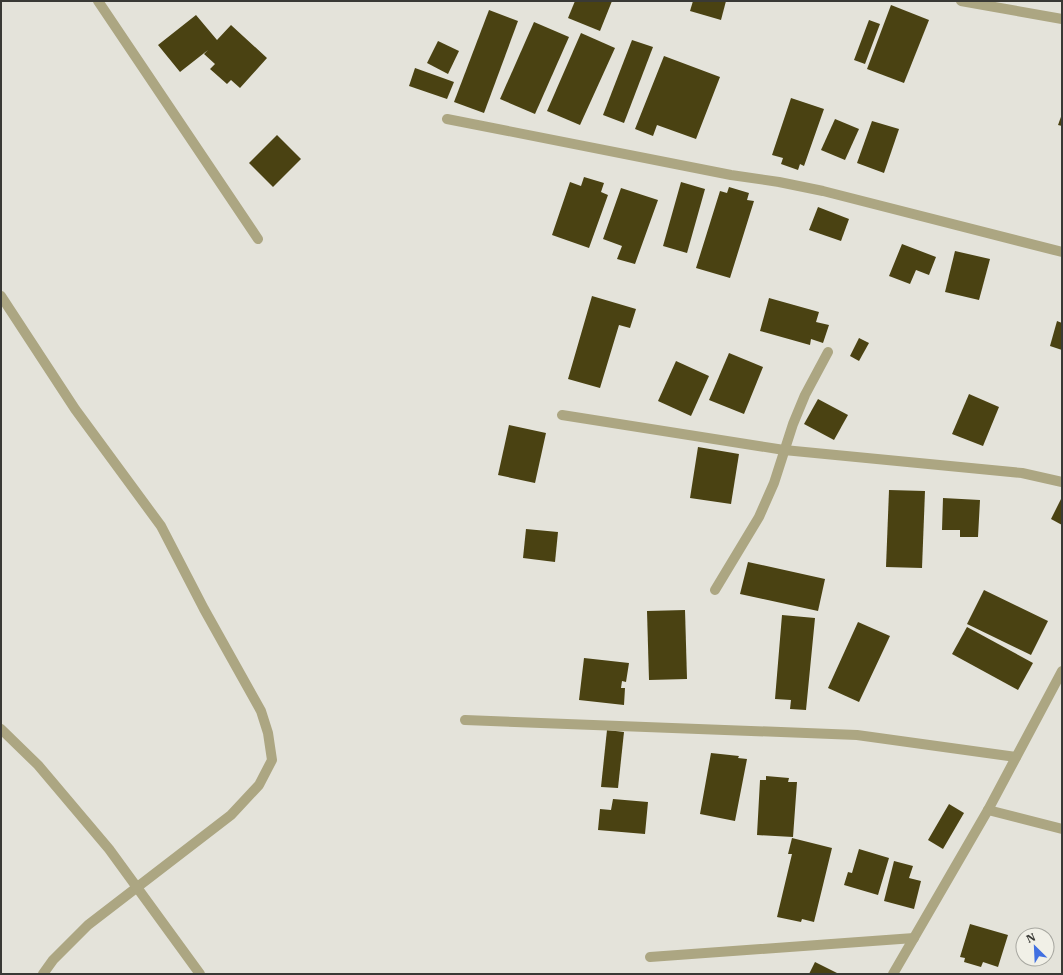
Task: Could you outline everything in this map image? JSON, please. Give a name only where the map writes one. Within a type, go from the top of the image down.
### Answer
[{"type":"street","points":[[98,1],[258,239]]},
{"type":"street","points":[[961,1],[1062,19]]},
{"type":"street","points":[[447,119],[731,176],[779,182],[823,191],[1062,252]]},
{"type":"street","points":[[1,296],[75,409],[161,526],[204,609],[261,711],[268,733],[272,760],[259,785],[231,815],[88,925],[53,960],[43,974]]},
{"type":"street","points":[[715,590],[759,517],[774,483],[793,424],[805,395],[828,352]]},
{"type":"street","points":[[562,415],[784,450],[1022,473],[1062,482]]},
{"type":"street","points":[[893,974],[988,810],[1062,671]]},
{"type":"street","points":[[465,720],[858,735],[1016,758]]},
{"type":"street","points":[[1,729],[38,765],[109,849],[200,974]]},
{"type":"street","points":[[988,810],[1062,829]]},
{"type":"street","points":[[650,957],[914,938]]},
{"type":"building","points":[[575,1],[612,1],[600,31],[568,18]]},
{"type":"building","points":[[693,1],[726,1],[721,20],[690,11]]},
{"type":"building","points":[[891,5],[929,20],[904,83],[867,69]]},
{"type":"building","points":[[489,10],[518,21],[484,113],[454,102]]},
{"type":"building","points":[[196,15],[217,40],[231,25],[267,58],[240,88],[231,80],[227,84],[210,69],[215,64],[204,54],[208,50],[180,72],[158,45]]},
{"type":"building","points":[[869,20],[880,24],[865,64],[854,60]]},
{"type":"building","points":[[534,22],[569,37],[535,114],[500,99]]},
{"type":"building","points":[[581,33],[615,48],[580,125],[547,111]]},
{"type":"building","points":[[632,40],[653,47],[624,123],[603,115]]},
{"type":"building","points":[[438,41],[459,51],[448,74],[427,63]]},
{"type":"building","points":[[664,56],[720,77],[696,139],[657,125],[653,136],[635,129]]},
{"type":"building","points":[[415,68],[454,82],[447,99],[409,86]]},
{"type":"building","points":[[791,98],[824,109],[804,166],[800,164],[798,170],[781,164],[783,158],[772,155]]},
{"type":"building","points":[[1062,114],[1062,126],[1058,125]]},
{"type":"building","points":[[835,119],[859,129],[845,160],[821,150]]},
{"type":"building","points":[[872,121],[899,129],[884,173],[857,163]]},
{"type":"building","points":[[277,135],[301,159],[273,187],[249,163]]},
{"type":"building","points":[[584,177],[604,183],[601,192],[608,195],[589,248],[552,235],[570,182],[581,186]]},
{"type":"building","points":[[681,182],[705,189],[687,253],[663,246]]},
{"type":"building","points":[[729,187],[749,193],[747,200],[754,201],[730,278],[696,268],[720,191],[727,193]]},
{"type":"building","points":[[621,188],[658,200],[635,264],[617,259],[622,246],[603,239]]},
{"type":"building","points":[[818,207],[849,219],[841,241],[809,230]]},
{"type":"building","points":[[902,244],[936,257],[929,275],[916,270],[910,284],[889,276]]},
{"type":"building","points":[[955,251],[990,259],[979,300],[945,292]]},
{"type":"building","points":[[592,296],[636,309],[630,328],[619,325],[600,388],[568,379]]},
{"type":"building","points":[[769,298],[819,312],[816,322],[829,325],[823,343],[811,339],[810,345],[760,331]]},
{"type":"building","points":[[1057,321],[1062,323],[1062,350],[1050,346]]},
{"type":"building","points":[[859,338],[869,343],[859,361],[850,356]]},
{"type":"building","points":[[729,353],[763,367],[744,414],[709,400]]},
{"type":"building","points":[[676,361],[709,376],[691,416],[658,401]]},
{"type":"building","points":[[969,394],[999,407],[983,446],[952,434]]},
{"type":"building","points":[[818,399],[848,415],[834,440],[804,424]]},
{"type":"building","points":[[509,425],[546,433],[535,483],[498,475]]},
{"type":"building","points":[[698,447],[739,454],[731,504],[690,498]]},
{"type":"building","points":[[889,490],[925,491],[922,568],[886,567]]},
{"type":"building","points":[[1062,497],[1062,525],[1051,519]]},
{"type":"building","points":[[943,498],[980,500],[978,537],[960,537],[960,530],[942,530]]},
{"type":"building","points":[[526,529],[558,532],[555,562],[523,558]]},
{"type":"building","points":[[748,562],[825,579],[818,611],[740,594]]},
{"type":"building","points":[[984,590],[1048,621],[1031,655],[967,624]]},
{"type":"building","points":[[685,610],[687,679],[649,680],[647,611]]},
{"type":"building","points":[[782,615],[815,618],[806,710],[790,709],[791,700],[775,699]]},
{"type":"building","points":[[858,622],[890,636],[859,702],[828,688]]},
{"type":"building","points":[[967,627],[1033,663],[1018,690],[952,654]]},
{"type":"building","points":[[584,658],[629,663],[626,682],[622,681],[621,688],[625,688],[624,705],[579,700]]},
{"type":"building","points":[[607,730],[624,732],[618,788],[601,787]]},
{"type":"building","points":[[711,753],[739,756],[738,758],[747,759],[735,821],[700,814]]},
{"type":"building","points":[[766,776],[789,778],[788,782],[797,782],[793,837],[757,835],[760,780],[766,780]]},
{"type":"building","points":[[613,799],[648,802],[645,834],[598,830],[600,809],[611,810]]},
{"type":"building","points":[[949,804],[964,813],[943,849],[928,840]]},
{"type":"building","points":[[792,838],[832,848],[814,922],[802,919],[801,922],[777,917],[792,854],[788,854]]},
{"type":"building","points":[[859,849],[889,858],[878,895],[844,885],[848,872],[852,873]]},
{"type":"building","points":[[894,861],[913,866],[909,878],[921,881],[914,909],[884,901]]},
{"type":"building","points":[[970,924],[1008,935],[998,967],[983,962],[981,967],[964,962],[965,958],[960,957]]},
{"type":"building","points":[[815,962],[839,974],[809,974]]}]
